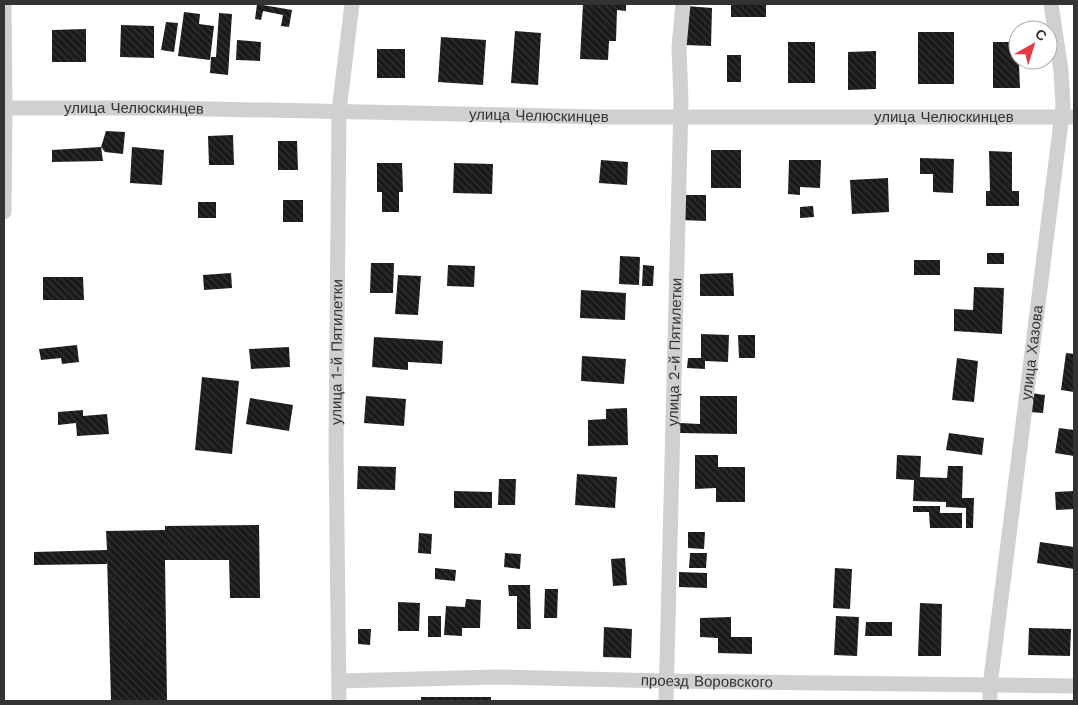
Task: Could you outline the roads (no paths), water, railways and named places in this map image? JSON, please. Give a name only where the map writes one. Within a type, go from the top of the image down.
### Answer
[{"type":"street","points":[[4,4],[4,212]]},
{"type":"street","name":"улица 1-й Пятилетки","points":[[339,701],[336,446],[339,111],[352,4]]},
{"type":"street","name":"улица 2-й Пятилетки","points":[[666,701],[681,101],[679,47],[683,4]]},
{"type":"street","name":"улица Хазова","points":[[990,701],[990,686],[1068,117],[1063,94],[1051,4]]},
{"type":"street","name":"улица Челюскинцев","points":[[5,108],[165,108],[601,117],[1068,117]]},
{"type":"street","name":"проезд Воровского","points":[[339,680],[497,677],[1074,686]]}]
